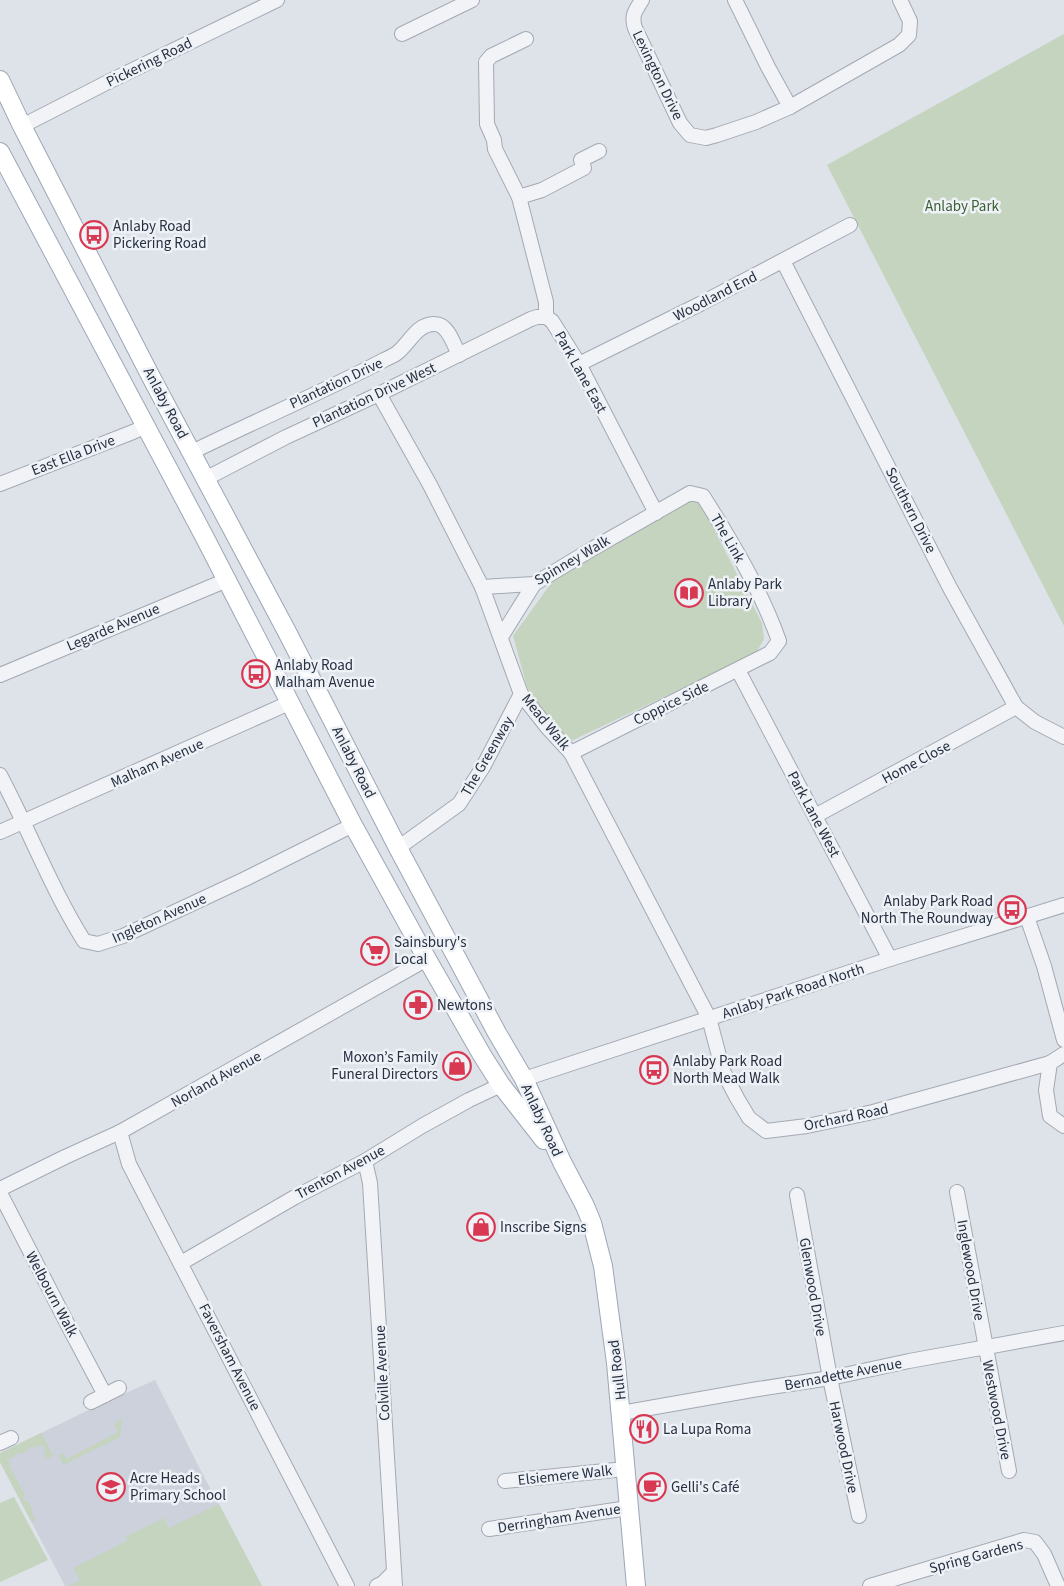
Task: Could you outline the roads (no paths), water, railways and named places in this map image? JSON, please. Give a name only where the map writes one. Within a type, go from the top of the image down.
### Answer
[{"type":"main road","name":"Anlaby Road","points":[[0,80],[22,126],[398,848],[497,1033],[524,1079],[562,1162]]},
{"type":"main road","name":"Anlaby Road","points":[[0,152],[227,580],[353,825],[427,959],[501,1085],[562,1162]]},
{"type":"main road","name":"Hull Road","points":[[562,1162],[592,1223],[604,1266],[621,1413],[636,1586]]},
{"type":"street","name":"Pickering Road","points":[[22,126],[277,0]]},
{"type":"street","points":[[402,34],[452,4],[472,0]]},
{"type":"street","name":"Lexington Drive","points":[[642,0],[632,20],[634,28],[680,123],[690,136],[706,138],[756,122],[790,107],[900,45],[909,35],[910,21],[900,0]]},
{"type":"street","points":[[735,0],[790,107]]},
{"type":"street","name":"Park Lane East","points":[[526,39],[491,56],[486,62],[487,124],[494,140],[495,149],[519,197],[546,302],[546,317],[552,321],[580,364],[656,512]]},
{"type":"street","points":[[519,197],[542,190],[584,168],[581,160],[599,151]]},
{"type":"street","name":"Woodland End","points":[[580,364],[850,225]]},
{"type":"street","name":"Southern Drive","points":[[783,261],[950,588],[1016,707],[1035,722],[1064,737]]},
{"type":"street","name":"Plantation Drive West","points":[[205,479],[286,437],[459,356],[537,316],[546,317]]},
{"type":"street","name":"Plantation Drive","points":[[192,452],[397,354],[417,330],[433,323],[439,324],[445,329],[459,356]]},
{"type":"street","name":"Mead Walk","points":[[380,394],[430,485],[482,587],[522,694],[547,727],[571,753],[709,1018]]},
{"type":"street","name":"East Ella Drive","points":[[0,484],[146,426]]},
{"type":"street","name":"The Link","points":[[656,512],[690,493],[703,496],[750,576],[772,620],[779,641],[770,653]]},
{"type":"street","name":"Spinney Walk","points":[[482,587],[534,584],[656,512]]},
{"type":"street","name":"Legarde Avenue","points":[[0,675],[227,580]]},
{"type":"street","points":[[501,637],[534,584]]},
{"type":"street","name":"Coppice Side","points":[[571,753],[770,653]]},
{"type":"street","name":"Park Lane West","points":[[738,670],[890,959]]},
{"type":"street","name":"The Greenway","points":[[398,848],[459,804],[483,767],[522,694]]},
{"type":"street","name":"Malham Avenue","points":[[0,832],[289,703]]},
{"type":"street","name":"Home Close","points":[[815,816],[1016,707]]},
{"type":"street","points":[[0,775],[24,821]]},
{"type":"street","name":"Ingleton Avenue","points":[[24,821],[72,922],[84,941],[98,944],[123,936],[181,909],[353,825]]},
{"type":"street","name":"Anlaby Park Road North","points":[[524,1079],[890,959],[1064,905]]},
{"type":"street","points":[[1027,917],[1044,966],[1064,1040]]},
{"type":"street","name":"Norland Avenue","points":[[0,1189],[120,1132],[427,959]]},
{"type":"street","name":"Orchard Road","points":[[709,1018],[723,1071],[749,1118],[766,1131],[807,1126],[873,1112],[1050,1062],[1064,1054]]},
{"type":"street","points":[[1050,1062],[1046,1090],[1050,1116],[1064,1126]]},
{"type":"street","name":"Trenton Avenue","points":[[181,1263],[295,1197],[364,1161],[422,1126],[501,1085]]},
{"type":"street","name":"Faversham Avenue","points":[[120,1132],[130,1164],[348,1584]]},
{"type":"street","name":"Colville Avenue","points":[[364,1161],[370,1183],[395,1579]]},
{"type":"street","name":"Inglewood Drive","points":[[957,1192],[985,1348]]},
{"type":"street","name":"Welbourn Walk","points":[[0,1193],[105,1395]]},
{"type":"street","name":"Glenwood Drive","points":[[797,1195],[830,1378]]},
{"type":"street","name":"Bernadette Avenue","points":[[621,1413],[830,1378],[908,1361],[1064,1333]]},
{"type":"street","name":"Westwood Drive","points":[[985,1348],[1009,1471]]},
{"type":"street","name":"Harwood Drive","points":[[830,1378],[859,1516]]},
{"type":"street","points":[[91,1402],[119,1388]]},
{"type":"street","name":"Elsiemere Walk","points":[[505,1481],[625,1469]]},
{"type":"street","name":"Derringham Avenue","points":[[489,1529],[628,1508]]},
{"type":"street","name":"Spring Gardens","points":[[870,1586],[1024,1540],[1034,1542],[1044,1554],[1058,1586],[1064,1584]]},
{"type":"street","points":[[377,1586],[395,1579]]},
{"type":"place","name":"Anlaby Road Pickering Road","points":[[94,235]]},
{"type":"place","name":"Anlaby Park Library","points":[[689,593]]},
{"type":"place","name":"Anlaby Road Malham Avenue","points":[[256,674]]},
{"type":"place","name":"Anlaby Park Road North The Roundway","points":[[1012,910]]},
{"type":"place","name":"Sainsbury's Local","points":[[375,951]]},
{"type":"place","name":"Newtons","points":[[418,1005]]},
{"type":"place","name":"Moxon’s Family Funeral Directors","points":[[457,1066]]},
{"type":"place","name":"Anlaby Park Road North Mead Walk","points":[[654,1070]]},
{"type":"place","name":"Inscribe Signs","points":[[481,1227]]},
{"type":"place","name":"La Lupa Roma","points":[[644,1429]]},
{"type":"place","name":"Acre Heads Primary School","points":[[111,1487]]},
{"type":"place","name":"Gelli's Café","points":[[652,1487]]},
{"type":"park label","name":"Anlaby Park","points":[[962,206]]}]
